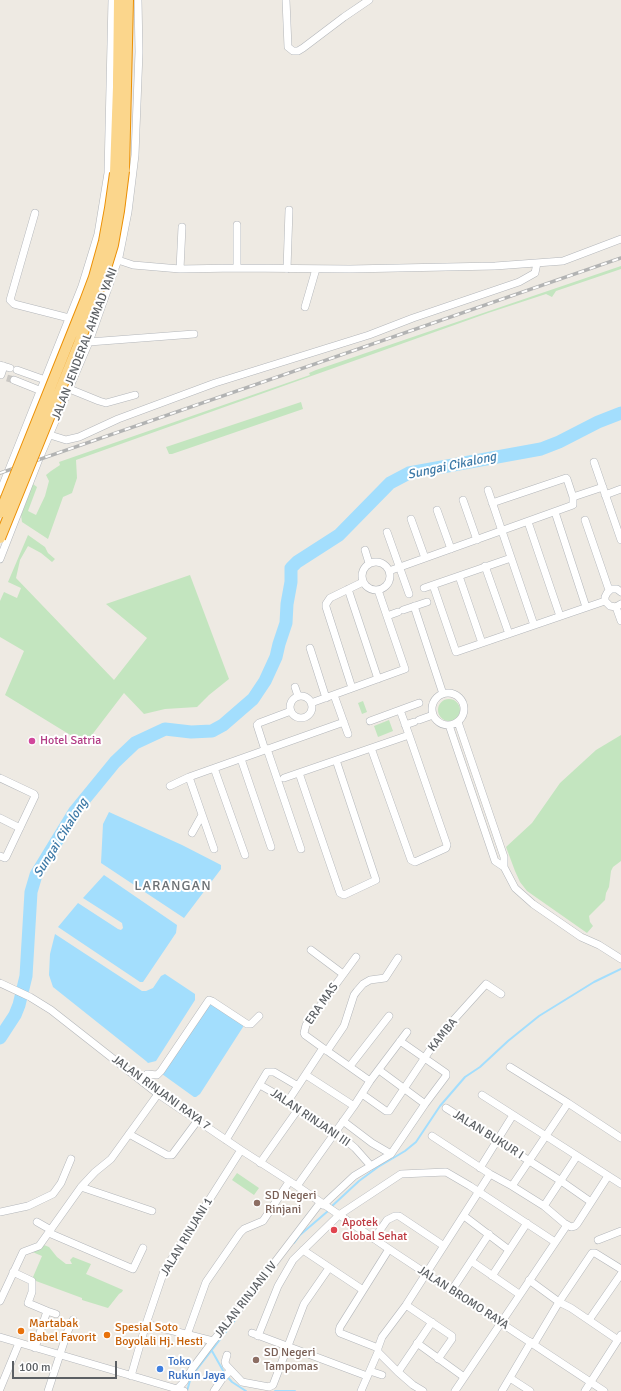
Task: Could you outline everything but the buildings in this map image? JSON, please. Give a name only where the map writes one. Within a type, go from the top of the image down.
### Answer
[{"type":"highway","name":"JALAN JENDERAL AHMAD YANI","points":[[0,513],[85,301],[94,277],[104,241],[121,150],[119,0]]},
{"type":"highway","name":"JALAN JENDERAL AHMAD YANI","points":[[4,540],[104,278],[113,245],[119,211],[128,0]]},
{"type":"street","name":"JALAN JENDERAL AHMAD YANI","points":[[0,492],[69,318],[91,260],[98,234],[103,212],[109,157],[112,0]]},
{"type":"street","name":"JALAN JENDERAL AHMAD YANI","points":[[0,559],[4,540],[70,389],[118,260],[128,212],[135,155],[139,52],[138,0]]},
{"type":"street","points":[[286,0],[288,46],[293,51],[298,51],[303,48],[369,0]]},
{"type":"street","points":[[287,269],[289,210]]},
{"type":"street","points":[[35,213],[10,300],[14,304],[69,318]]},
{"type":"street","points":[[237,225],[237,268]]},
{"type":"street","points":[[180,269],[182,227]]},
{"type":"street","points":[[118,260],[132,265],[180,269],[413,268],[537,263],[570,259],[621,239]]},
{"type":"street","points":[[50,435],[66,440],[79,437],[118,419],[215,383],[369,335],[413,318],[519,282],[536,273],[537,263]]},
{"type":"street","points":[[305,307],[316,269]]},
{"type":"street","points":[[88,342],[194,334]]},
{"type":"street","points":[[64,400],[5,377],[8,367],[99,401],[106,402],[135,395]]},
{"type":"street","points":[[594,462],[621,540]]},
{"type":"street","points":[[389,571],[574,505],[573,497],[566,478],[492,503]]},
{"type":"street","points":[[573,497],[621,489]]},
{"type":"street","points":[[488,490],[534,625]]},
{"type":"street","points":[[463,500],[477,540]]},
{"type":"street","points":[[437,510],[451,549]]},
{"type":"street","points":[[555,512],[586,607]]},
{"type":"street","points":[[412,519],[425,558]]},
{"type":"street","points":[[585,520],[609,590],[605,601]]},
{"type":"street","points":[[528,522],[560,616]]},
{"type":"street","points":[[0,526],[5,529],[8,534],[4,540]]},
{"type":"street","points":[[387,532],[409,594]]},
{"type":"street","points":[[365,550],[369,563]]},
{"type":"street","points":[[424,588],[511,558]]},
{"type":"street","points":[[369,563],[382,563],[389,571],[388,582],[383,588],[378,590],[370,589],[363,582],[361,576],[362,571],[369,563]]},
{"type":"street","points":[[485,566],[509,634]]},
{"type":"street","points":[[459,576],[482,643]]},
{"type":"street","points":[[352,688],[326,604],[330,598],[363,582]]},
{"type":"street","points":[[432,585],[432,601],[456,652],[605,601]]},
{"type":"street","points":[[348,589],[378,679]]},
{"type":"street","points":[[609,590],[615,589],[621,592]]},
{"type":"street","points":[[311,703],[405,669],[378,590]]},
{"type":"street","points":[[387,616],[432,601]]},
{"type":"street","points":[[605,601],[610,606],[619,606],[621,621]]},
{"type":"street","points":[[414,606],[443,694]]},
{"type":"street","points":[[310,648],[326,698]]},
{"type":"street","points":[[295,687],[298,696]]},
{"type":"street","points":[[443,694],[454,695],[462,702],[464,712],[458,722],[449,725],[439,723],[433,715],[432,710],[435,700],[443,694]]},
{"type":"street","points":[[334,695],[348,734]]},
{"type":"street","points":[[298,696],[306,697],[311,703],[310,713],[303,717],[296,716],[291,711],[291,703],[293,699],[298,696]]},
{"type":"street","points":[[370,721],[419,703]]},
{"type":"street","points":[[371,748],[411,860],[415,862],[446,848],[447,845],[400,710]]},
{"type":"street","points":[[291,711],[257,725],[301,848]]},
{"type":"street","points":[[405,725],[433,715]]},
{"type":"street","points":[[170,786],[189,777],[344,722]]},
{"type":"street","points":[[458,722],[504,857],[504,867],[515,888],[533,904],[585,939],[621,959]]},
{"type":"street","points":[[449,725],[495,861],[504,867]]},
{"type":"street","points":[[284,778],[409,735]]},
{"type":"street","points":[[240,759],[271,847]]},
{"type":"street","points":[[299,773],[340,893],[344,895],[375,881],[376,878],[336,760]]},
{"type":"street","points":[[214,768],[245,855]]},
{"type":"street","points":[[189,777],[195,806],[202,815],[214,849]]},
{"type":"street","points":[[0,778],[34,794],[35,797],[6,857],[4,858],[0,856]]},
{"type":"street","points":[[192,833],[202,815]]},
{"type":"street","points":[[0,818],[20,828]]},
{"type":"street","points":[[311,950],[344,974]]},
{"type":"street","name":"ERA MAS","points":[[325,1050],[305,1035],[304,1030],[356,957]]},
{"type":"street","points":[[288,1101],[344,1026],[354,995],[357,991],[363,984],[370,980],[385,978],[398,958]]},
{"type":"street","name":"JALAN RINJANI RAYA 7","points":[[0,983],[30,997],[51,1010],[158,1094],[260,1163],[297,1186],[323,1205]]},
{"type":"street","name":"KAMBA","points":[[362,1094],[387,1112],[389,1111],[440,1035],[486,984],[501,994]]},
{"type":"street","points":[[142,1081],[147,1074],[157,1075],[161,1071],[209,1000],[248,1024],[251,1024],[260,1016]]},
{"type":"street","points":[[350,1066],[389,1016]]},
{"type":"street","points":[[297,1186],[370,1081],[407,1032]]},
{"type":"street","points":[[343,1121],[372,1143],[391,1154],[447,1074],[400,1041]]},
{"type":"street","points":[[325,1050],[370,1081]]},
{"type":"street","points":[[510,1067],[621,1138]]},
{"type":"street","points":[[379,1070],[425,1104]]},
{"type":"street","points":[[260,1085],[267,1072],[270,1071],[298,1086]]},
{"type":"street","points":[[306,1075],[354,1106]]},
{"type":"street","name":"JALAN RINJANI III","points":[[226,1140],[260,1085],[336,1132],[355,1148],[371,1166]]},
{"type":"street","points":[[0,1301],[23,1252],[39,1246],[81,1187],[94,1172],[112,1159],[158,1094]]},
{"type":"street","points":[[482,1095],[621,1184]]},
{"type":"street","points":[[512,1186],[568,1103]]},
{"type":"street","points":[[260,1163],[299,1108]]},
{"type":"street","name":"JALAN BUKUR I","points":[[446,1108],[561,1181],[591,1202]]},
{"type":"street","points":[[480,1168],[513,1115]]},
{"type":"street","points":[[129,1134],[167,1155],[172,1155],[198,1120]]},
{"type":"street","points":[[432,1136],[480,1168],[544,1206],[567,1225],[575,1226],[608,1176]]},
{"type":"street","name":"JALAN RINJANI 1","points":[[131,1376],[146,1324],[164,1271],[241,1150]]},
{"type":"street","name":"JALAN RINJANI IV","points":[[146,1324],[213,1341],[323,1205],[354,1176],[391,1154]]},
{"type":"street","points":[[544,1206],[577,1156]]},
{"type":"street","points":[[0,1212],[28,1206],[53,1194],[61,1183],[71,1159]]},
{"type":"street","points":[[382,1375],[368,1373],[255,1335],[278,1286],[293,1260],[338,1214],[401,1174],[446,1172],[555,1242]]},
{"type":"street","points":[[361,1391],[382,1338],[406,1305],[464,1216],[477,1191],[490,1174]]},
{"type":"street","points":[[187,1335],[206,1282],[240,1233],[244,1229],[263,1221],[289,1182]]},
{"type":"street","points":[[81,1187],[152,1211]]},
{"type":"street","name":"JALAN BROMO RAYA","points":[[323,1205],[604,1391]]},
{"type":"street","points":[[374,1239],[387,1220],[395,1216],[399,1216],[444,1246]]},
{"type":"street","points":[[464,1216],[508,1250]]},
{"type":"street","points":[[37,1222],[50,1231],[133,1269],[143,1248]]},
{"type":"street","points":[[492,1276],[527,1223]]},
{"type":"street","points":[[455,1391],[500,1322],[567,1225]]},
{"type":"street","points":[[598,1240],[621,1231]]},
{"type":"street","points":[[452,1290],[489,1234]]},
{"type":"street","points":[[388,1249],[339,1331],[340,1333],[378,1350],[412,1385],[423,1391]]},
{"type":"street","points":[[303,1250],[363,1290]]},
{"type":"street","points":[[502,1391],[592,1253],[595,1253],[621,1269]]},
{"type":"street","points":[[471,1261],[519,1294]]},
{"type":"street","points":[[227,1355],[225,1362],[229,1372],[243,1382],[269,1387],[273,1385],[304,1304],[329,1268]]},
{"type":"street","points":[[13,1272],[32,1281],[33,1288],[28,1303],[56,1314]]},
{"type":"street","points":[[590,1320],[621,1274]]},
{"type":"street","points":[[529,1280],[559,1302],[620,1337],[585,1391]]},
{"type":"street","points":[[406,1305],[451,1334],[453,1337],[438,1359]]},
{"type":"street","points":[[35,1348],[47,1311]]},
{"type":"street","points":[[48,1391],[73,1320]]},
{"type":"street","points":[[398,1372],[432,1322]]},
{"type":"street","points":[[0,1337],[131,1376],[159,1387],[181,1390],[192,1369],[213,1341]]},
{"type":"street","points":[[0,1389],[19,1343]]},
{"type":"street","points":[[417,1343],[464,1377]]},
{"type":"street","points":[[214,1391],[229,1372]]},
{"type":"street","points":[[510,1378],[530,1391]]},
{"type":"green space","points":[[621,266],[621,269],[556,291],[552,297],[546,294],[488,313],[76,460],[77,478],[72,493],[63,497],[48,539],[22,522],[21,515],[33,484],[37,487],[28,511],[36,515],[45,496],[49,481],[46,475],[60,465],[59,462],[310,375],[309,373],[316,370]]},
{"type":"green space","points":[[301,402],[303,409],[172,454],[169,454],[166,447]]},
{"type":"green space","points":[[28,535],[45,547],[48,553],[55,559],[52,562],[41,553],[28,546],[20,560],[16,578],[114,680],[147,638],[106,604],[190,575],[229,679],[197,707],[165,709],[144,714],[124,693],[85,744],[5,695],[24,651],[0,637],[0,601],[4,592],[17,598],[21,588],[8,582]]},
{"type":"green space","points":[[445,699],[453,699],[460,706],[460,714],[453,721],[445,721],[438,714],[438,706]]},
{"type":"green space","points":[[363,701],[367,712],[362,714],[358,703]]},
{"type":"green space","points":[[389,720],[393,731],[378,737],[374,726]]},
{"type":"green space","points":[[621,735],[621,861],[613,867],[611,871],[609,887],[605,900],[589,916],[590,922],[593,926],[587,933],[527,891],[520,882],[506,847],[532,823],[560,783],[596,750]]},
{"type":"green space","points":[[237,1173],[259,1188],[254,1195],[232,1180]]},
{"type":"green space","points":[[44,1245],[49,1247],[57,1257],[66,1264],[72,1264],[70,1260],[73,1257],[91,1264],[86,1274],[123,1290],[122,1292],[108,1308],[82,1300],[82,1298],[36,1281],[33,1277],[42,1256],[30,1251],[40,1249]]},
{"type":"water","points":[[109,812],[182,845],[221,865],[221,869],[184,918],[101,863],[103,824]]},
{"type":"water","points":[[104,875],[177,925],[176,933],[143,982],[140,982],[58,927],[78,903],[118,929],[121,930],[123,928],[122,923],[83,898]]},
{"type":"water","points":[[55,934],[142,991],[153,988],[161,976],[165,974],[195,994],[195,1000],[156,1061],[148,1063],[53,987],[49,975],[50,954]]},
{"type":"water","points":[[210,1003],[243,1025],[243,1027],[200,1094],[194,1097],[162,1074]]},
{"type":"waterway","name":"Sungai Cikalong","points":[[0,1038],[15,1015],[26,976],[31,892],[36,875],[75,811],[115,762],[135,743],[165,729],[191,732],[212,731],[223,725],[253,699],[265,681],[276,657],[286,623],[287,604],[291,582],[291,568],[297,562],[339,535],[390,483],[409,473],[541,449],[559,442],[598,422],[621,413]]},
{"type":"waterway","points":[[331,1207],[359,1181],[378,1167],[405,1151],[416,1142],[440,1106],[465,1077],[480,1067],[508,1041],[539,1016],[594,982],[621,969]]},
{"type":"waterway","points":[[294,1243],[300,1235],[328,1211]]},
{"type":"waterway","points":[[187,1391],[191,1377],[239,1315]]},
{"type":"waterway","points":[[212,1351],[225,1374],[232,1382],[246,1391]]},
{"type":"waterway","points":[[275,1391],[295,1391]]},
{"type":"tunnel","points":[[7,378],[14,380]]},
{"type":"railway","points":[[0,473],[621,258]]},
{"type":"place","name":"Hotel Satria","points":[[32,741]]},
{"type":"place","name":"SD Negeri Rinjani","points":[[257,1203]]},
{"type":"place","name":"Apotek Global Sehat","points":[[334,1230]]},
{"type":"place","name":"Martabak Babel Favorit","points":[[21,1331]]},
{"type":"place","name":"Spesial Soto Boyolali Hj. Hesti","points":[[107,1335]]},
{"type":"place","name":"SD Negeri Tampomas","points":[[256,1360]]},
{"type":"place","name":"Toko Rukun Jaya","points":[[160,1369]]},
{"type":"district","name":"LARANGAN","points":[[173,886]]}]
